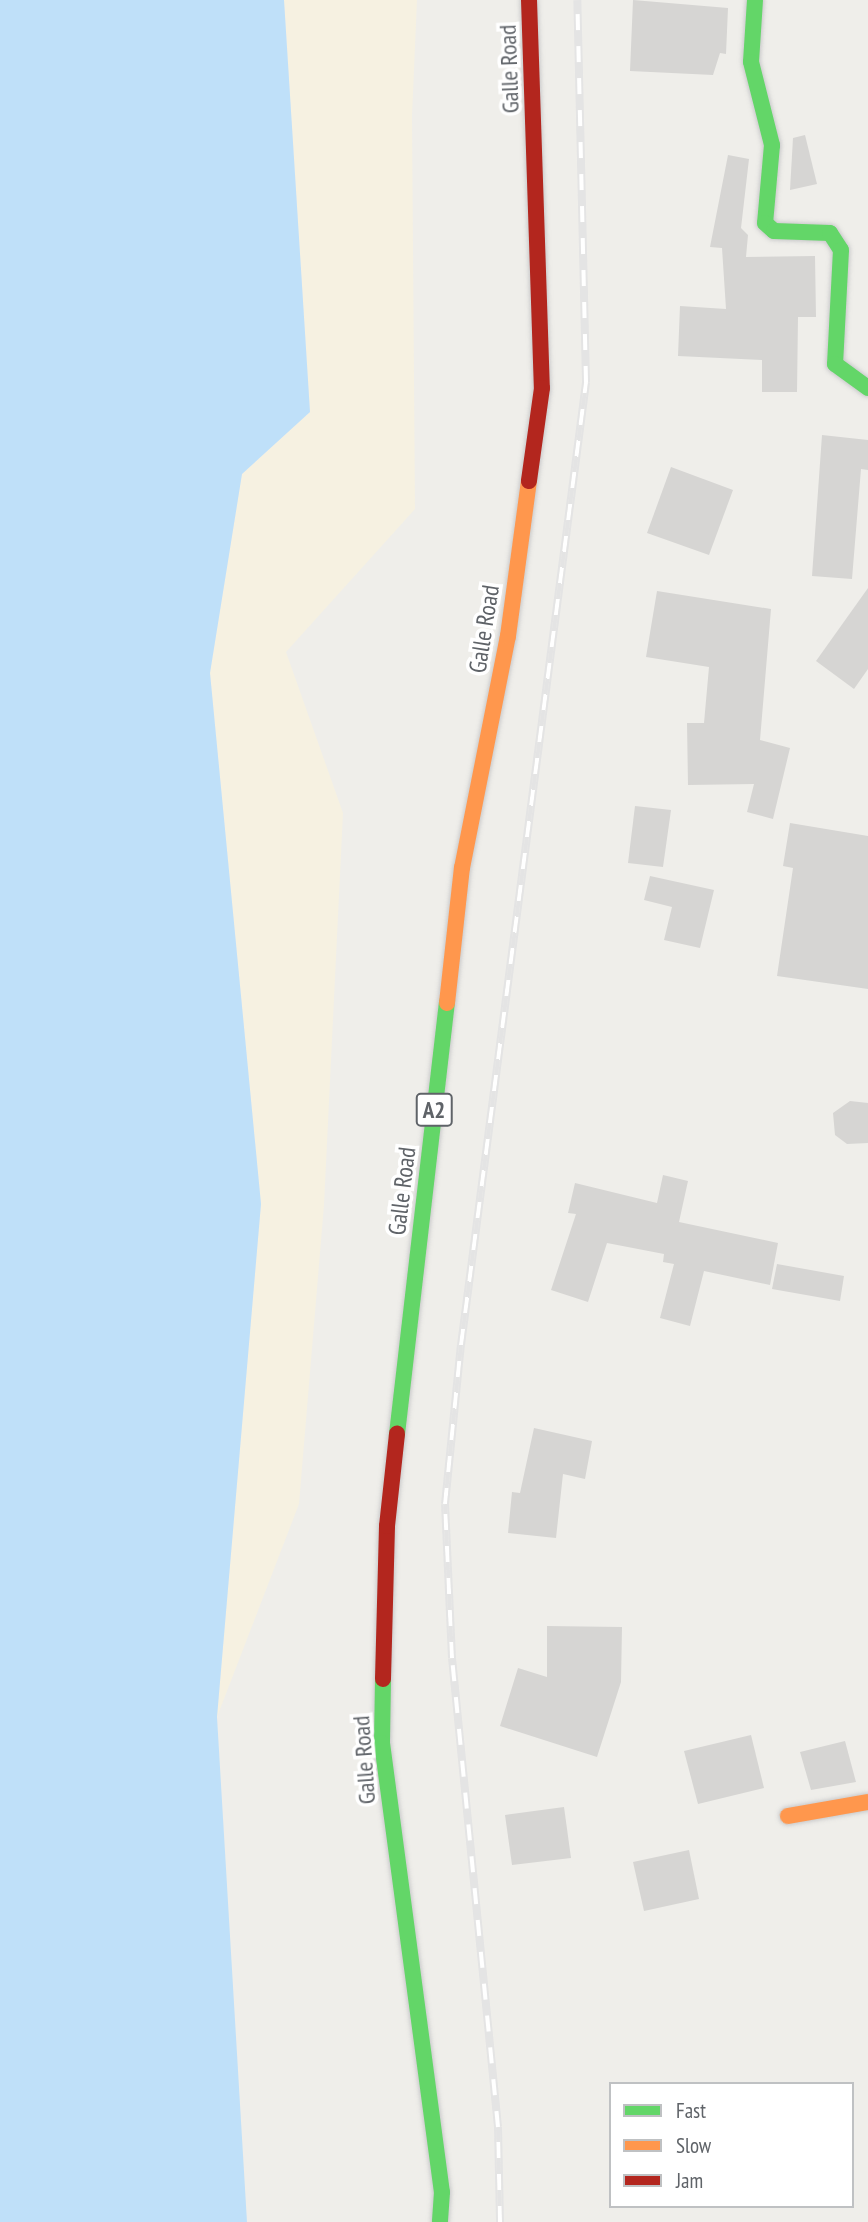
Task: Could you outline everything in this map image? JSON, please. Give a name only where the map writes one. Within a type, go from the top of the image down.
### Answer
[{"type":"main road","name":"Galle Road","points":[[440,2222],[442,2192],[382,1743],[387,1526],[462,868],[508,636],[542,388],[529,0]]},
{"type":"main road","points":[[755,0],[751,62],[772,145],[765,223],[774,231],[830,233],[841,250],[835,364],[868,388]]},
{"type":"main road","points":[[788,1816],[868,1802]]},
{"type":"sand","points":[[284,0],[417,0],[412,116],[415,509],[286,652],[343,813],[324,1205],[299,1504],[217,1717],[261,1204],[210,673],[242,474],[310,412]]},
{"type":"water","points":[[0,0],[284,0],[310,412],[242,474],[210,673],[261,1204],[217,1717],[247,2222],[0,2222]]},
{"type":"building","points":[[633,0],[728,8],[726,54],[720,53],[713,75],[630,71]]},
{"type":"building","points":[[805,135],[817,184],[790,190],[793,138]]},
{"type":"building","points":[[728,155],[749,159],[741,228],[748,235],[746,257],[815,256],[816,317],[798,317],[797,392],[762,392],[762,360],[678,356],[680,306],[726,309],[722,248],[710,247]]},
{"type":"building","points":[[822,435],[868,440],[868,470],[861,469],[852,579],[812,576]]},
{"type":"building","points":[[671,467],[733,490],[709,555],[647,533]]},
{"type":"building","points":[[868,588],[868,669],[854,689],[816,661]]},
{"type":"building","points":[[657,591],[771,609],[760,740],[790,748],[773,819],[747,812],[754,784],[688,785],[687,723],[704,723],[709,667],[646,657]]},
{"type":"building","points":[[635,806],[671,810],[663,867],[628,863]]},
{"type":"building","points":[[790,823],[868,836],[868,989],[777,976],[793,868],[783,866]]},
{"type":"building","points":[[650,876],[714,890],[700,948],[664,940],[672,907],[644,900]]},
{"type":"building","points":[[850,1101],[868,1103],[868,1143],[847,1144],[835,1135],[833,1113]]},
{"type":"building","points":[[663,1175],[688,1181],[679,1222],[778,1243],[770,1285],[704,1271],[690,1326],[660,1318],[674,1264],[663,1262],[664,1254],[607,1243],[588,1302],[551,1290],[576,1214],[568,1213],[575,1183],[657,1203]]},
{"type":"building","points":[[777,1264],[844,1276],[840,1301],[772,1289]]},
{"type":"building","points":[[534,1428],[592,1441],[585,1479],[563,1474],[556,1538],[508,1533],[512,1492],[520,1493]]},
{"type":"building","points":[[547,1626],[622,1627],[621,1682],[597,1757],[500,1726],[518,1668],[547,1677]]},
{"type":"building","points":[[751,1735],[764,1788],[698,1804],[684,1751]]},
{"type":"building","points":[[845,1741],[856,1782],[811,1790],[800,1752]]},
{"type":"building","points":[[564,1807],[571,1858],[512,1865],[505,1815]]},
{"type":"building","points":[[689,1850],[699,1899],[644,1911],[633,1862]]},
{"type":"railway","points":[[500,2222],[498,2127],[452,1658],[445,1504],[461,1345],[586,382],[577,0]]},
{"type":"traffic: fast","points":[[755,0],[751,62],[772,145],[765,223],[774,231],[830,233],[841,250],[835,364],[868,388]]},
{"type":"traffic: fast","points":[[397,1434],[447,1003]]},
{"type":"traffic: fast","points":[[383,1679],[382,1743],[442,2192],[440,2222]]},
{"type":"traffic: slow","points":[[447,1003],[462,868],[508,636],[529,481]]},
{"type":"traffic: slow","points":[[788,1816],[868,1802]]},
{"type":"traffic: jam","points":[[529,0],[542,388],[529,481]]},
{"type":"traffic: jam","points":[[383,1679],[387,1526],[397,1434]]}]
